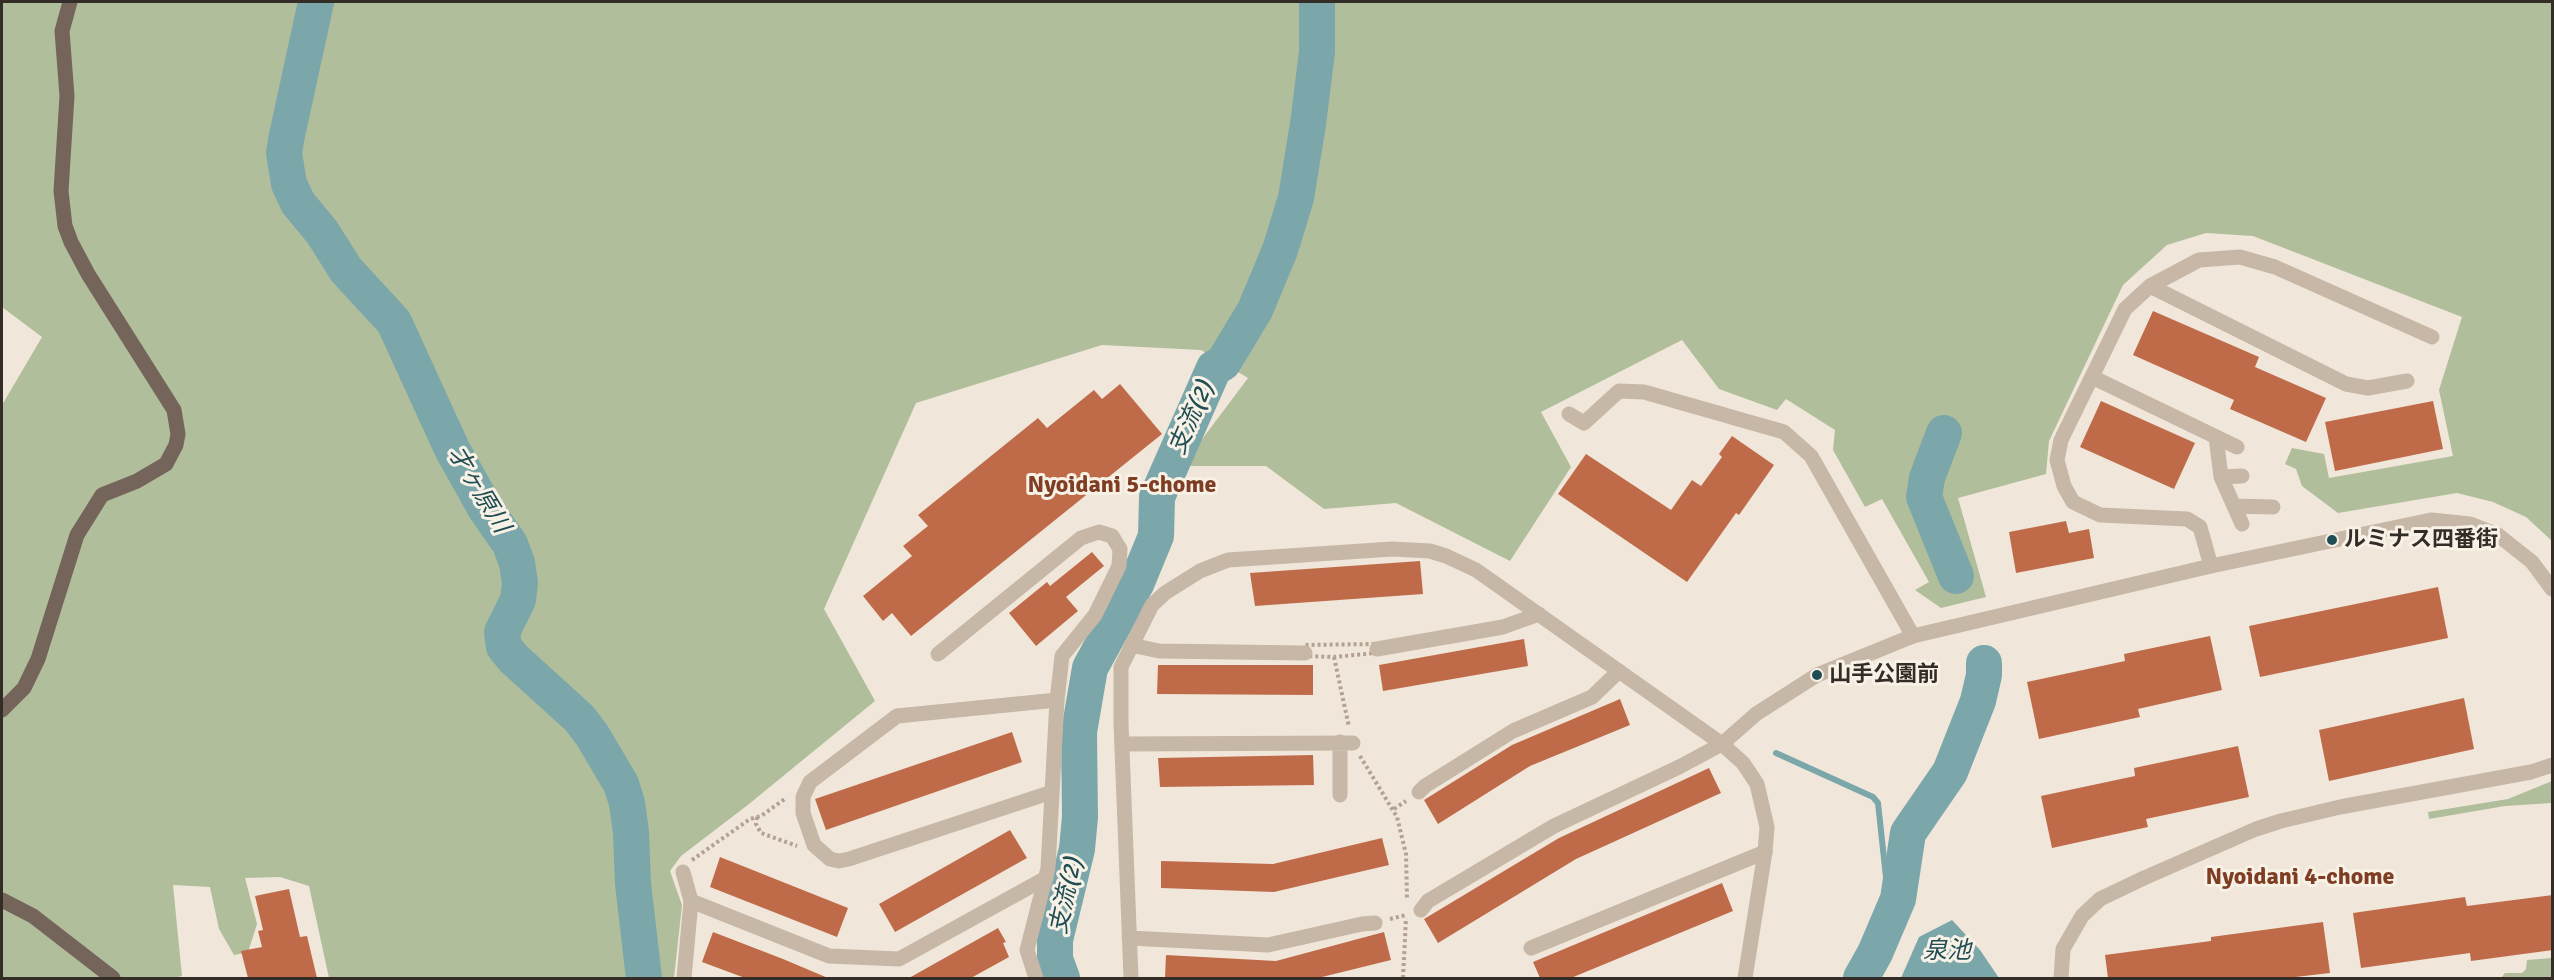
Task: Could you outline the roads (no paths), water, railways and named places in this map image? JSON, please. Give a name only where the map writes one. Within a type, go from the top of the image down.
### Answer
[{"type":"main road","points":[[2,710],[24,688],[38,659],[77,536],[102,495],[137,481],[166,464],[176,445],[178,434],[174,410],[88,274],[71,242],[66,226],[61,191],[67,96],[62,31],[70,2]]},
{"type":"main road","points":[[2,900],[33,916],[112,978]]},
{"type":"street","points":[[2211,566],[2200,527],[2187,519],[2100,515],[2073,502],[2064,486],[2057,460],[2061,440],[2126,309],[2150,286],[2199,260],[2240,257],[2275,267],[2432,337]]},
{"type":"street","points":[[2150,286],[2346,384],[2368,388],[2407,381]]},
{"type":"street","points":[[2092,378],[2237,447]]},
{"type":"street","points":[[1569,414],[1584,423],[1619,392],[1644,392],[1784,432],[1811,456],[1913,636]]},
{"type":"street","points":[[2216,437],[2221,477],[2242,524]]},
{"type":"street","points":[[2221,477],[2242,476]]},
{"type":"street","points":[[2235,506],[2273,507]]},
{"type":"street","points":[[1414,912],[1428,901],[1554,826],[1679,767],[1722,744],[1756,714],[1817,675],[1913,636],[2211,566],[2413,523],[2443,520],[2470,524],[2498,535],[2532,562],[2553,590]]},
{"type":"street","points":[[938,654],[1081,538],[1099,532],[1112,536],[1120,549],[1119,566],[1095,615],[1062,656],[1057,700],[1046,878],[1027,950],[1036,978]]},
{"type":"street","points":[[1131,978],[1121,667],[1146,614],[1165,593],[1209,566],[1239,559],[1370,549],[1430,551],[1467,565],[1722,744],[1743,763],[1757,784],[1767,827],[1766,852],[1745,978]]},
{"type":"street","points":[[1377,649],[1503,627],[1539,614]]},
{"type":"street","points":[[1131,645],[1159,651],[1305,653]]},
{"type":"street","points":[[1419,792],[1513,731],[1592,697],[1619,671]]},
{"type":"street","points":[[1052,792],[849,860],[839,861],[830,859],[814,845],[802,813],[805,794],[810,782],[897,716],[1057,700]]},
{"type":"street","points":[[1122,744],[1346,743],[1340,795]]},
{"type":"street","points":[[2061,978],[2063,949],[2082,916],[2100,899],[2256,829],[2340,807],[2531,772],[2553,765]]},
{"type":"street","points":[[1531,948],[1766,852]]},
{"type":"street","points":[[683,872],[692,901],[684,978]]},
{"type":"street","points":[[692,901],[829,956],[899,959],[1046,878]]},
{"type":"street","points":[[1129,938],[1268,945],[1375,923]]},
{"type":"water","name":"泉池","points":[[1952,920],[1980,950],[1999,978],[1901,978],[1919,937]]},
{"type":"waterway","name":"才ヶ原川","points":[[316,2],[284,153],[289,184],[298,203],[322,232],[346,270],[394,322],[452,449],[485,508],[510,544],[517,563],[520,583],[518,600],[502,632],[504,647],[514,659],[579,718],[592,735],[621,784],[627,803],[631,832],[633,884],[644,978]]},
{"type":"waterway","name":"支流(2)","points":[[1062,978],[1055,959],[1055,940],[1077,849],[1080,817],[1079,732],[1090,668],[1137,582],[1156,536],[1157,497],[1214,368],[1223,363],[1255,310],[1280,250],[1296,198],[1308,124],[1317,52],[1317,2]]},
{"type":"waterway","points":[[1944,433],[1927,478],[1924,497],[1956,576]]},
{"type":"waterway","points":[[1861,978],[1875,953],[1898,899],[1908,833],[1950,772],[1978,701],[1984,675],[1984,663]]},
{"type":"waterway","points":[[1776,753],[1873,797],[1878,803],[1888,896],[1892,912]]},
{"type":"place","name":"ルミナス四番街","points":[[2332,540]]},
{"type":"place","name":"山手公園前","points":[[1817,675]]},
{"type":"district","name":"Nyoidani 5-chome","points":[[1122,486]]},
{"type":"district","name":"Nyoidani 4-chome","points":[[2300,878]]}]
